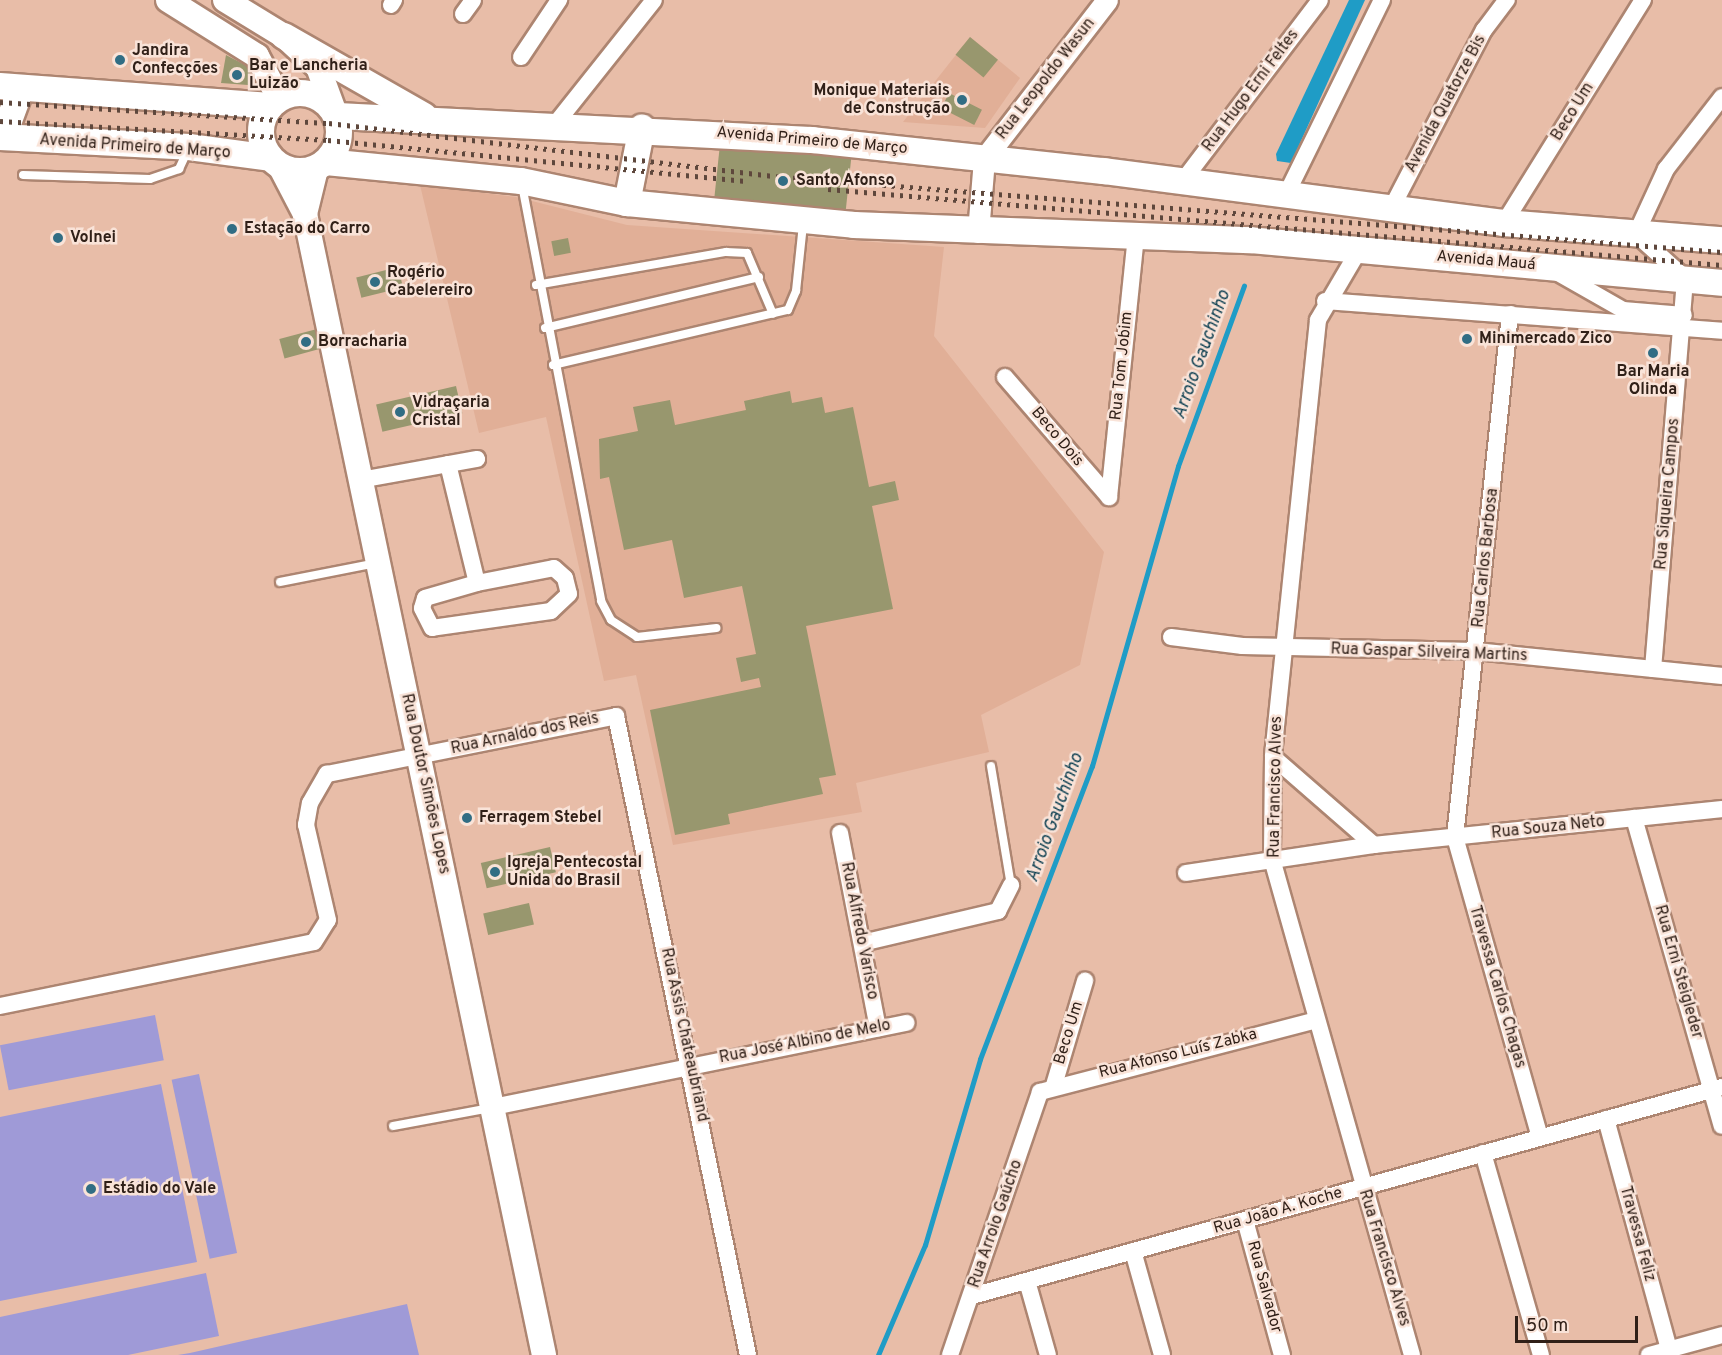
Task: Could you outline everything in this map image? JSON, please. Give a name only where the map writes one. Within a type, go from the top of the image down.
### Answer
[{"type":"main road","points":[[168,0],[257,56],[275,102]]},
{"type":"main road","points":[[225,0],[424,117]]},
{"type":"main road","points":[[284,36],[326,75],[336,116],[339,141],[321,165]]},
{"type":"main road","points":[[2,137],[11,87],[275,102],[311,94],[336,116]]},
{"type":"main road","points":[[275,102],[261,126],[275,162],[521,181],[627,203],[803,220],[978,232],[1136,236]]},
{"type":"main road","name":"Avenida Primeiro de Março","points":[[336,116],[424,117],[554,127],[642,128],[984,159],[1182,182],[1285,197]]},
{"type":"main road","points":[[627,203],[642,128]]},
{"type":"main road","name":"Avenida Primeiro de Março","points":[[2,137],[189,147],[275,162]]},
{"type":"main road","name":"Rua Doutor Simões Lopes","points":[[275,162],[305,214],[544,1355]]},
{"type":"main road","name":"Rua Doutor Simões Lopes","points":[[305,214],[321,165]]},
{"type":"main road","points":[[1285,197],[1504,223],[1722,240]]},
{"type":"main road","name":"Avenida Mauá","points":[[1136,236],[1250,240],[1722,283]]},
{"type":"street","points":[[463,14],[473,0]]},
{"type":"street","points":[[521,57],[559,0]]},
{"type":"street","points":[[554,127],[654,0]]},
{"type":"street","name":"Rua Leopoldo Wasun","points":[[984,159],[1107,0]]},
{"type":"street","name":"Rua Hugo Erni Feltes","points":[[1182,182],[1320,0]]},
{"type":"street","points":[[1285,197],[1382,0]]},
{"type":"street","name":"Avenida Quatorze Bis","points":[[1390,211],[1484,30],[1507,0]]},
{"type":"street","name":"Beco Um","points":[[1504,223],[1643,0]]},
{"type":"street","points":[[1685,278],[1636,234],[1666,169],[1722,97]]},
{"type":"street","points":[[978,232],[984,159]]},
{"type":"street","name":"Rua Tom Jobim","points":[[1109,497],[1136,236]]},
{"type":"street","name":"Rua Francisco Alves","points":[[1359,250],[1324,301],[1318,320],[1273,757],[1272,859],[1362,1187],[1412,1355]]},
{"type":"street","points":[[1548,267],[1623,310],[1722,331]]},
{"type":"street","name":"Rua Siqueira Campos","points":[[1653,669],[1685,278]]},
{"type":"street","points":[[1324,301],[1510,314],[1683,322]]},
{"type":"street","name":"Rua Carlos Barbosa","points":[[1455,837],[1510,314]]},
{"type":"street","name":"Beco Dois","points":[[1005,377],[1109,497]]},
{"type":"street","points":[[360,480],[477,459]]},
{"type":"street","points":[[448,464],[477,583]]},
{"type":"street","points":[[554,568],[566,578],[568,594],[551,611],[432,628],[422,608],[425,598],[477,583],[554,568]]},
{"type":"street","name":"Rua Gaspar Silveira Martins","points":[[1171,637],[1283,647],[1476,651],[1722,676]]},
{"type":"street","name":"Rua Arnaldo dos Reis","points":[[0,1006],[314,942],[328,920],[306,825],[310,803],[327,774],[616,716]]},
{"type":"street","name":"Rua Assis Chateaubriand","points":[[616,716],[691,1063],[747,1355]]},
{"type":"street","points":[[1273,757],[1374,846]]},
{"type":"street","name":"Rua Souza Neto","points":[[1186,873],[1374,846],[1722,809]]},
{"type":"street","name":"Rua Erni Steigleder","points":[[1634,819],[1717,1088],[1722,1126]]},
{"type":"street","name":"Rua Alfredo Varisco","points":[[840,833],[878,1028]]},
{"type":"street","name":"Travessa Carlos Chagas","points":[[1455,837],[1540,1137]]},
{"type":"street","points":[[862,943],[998,911],[1011,885]]},
{"type":"street","name":"Beco Um","points":[[1047,1089],[1085,981]]},
{"type":"street","name":"Rua Afonso Luís Zabka","points":[[1047,1089],[1316,1020]]},
{"type":"street","name":"Rua José Albino de Melo","points":[[493,1107],[691,1063],[907,1023]]},
{"type":"street","name":"Rua João A. Koche","points":[[972,1296],[1717,1088]]},
{"type":"street","name":"Rua Arroio Gaúcho","points":[[950,1355],[1047,1089]]},
{"type":"street","name":"Travessa Feliz","points":[[1606,1119],[1668,1350]]},
{"type":"street","points":[[1483,1153],[1540,1355]]},
{"type":"street","name":"Rua Salvador","points":[[1245,1220],[1282,1355]]},
{"type":"street","points":[[1133,1251],[1162,1355]]},
{"type":"street","points":[[1027,1281],[1048,1355]]},
{"type":"street","points":[[1649,1355],[1722,1335]]},
{"type":"lane","points":[[22,175],[150,179],[179,169],[189,147]]},
{"type":"lane","points":[[521,181],[536,285],[601,601],[611,620],[637,637],[716,628]]},
{"type":"lane","points":[[553,365],[788,310],[796,291],[803,220]]},
{"type":"lane","points":[[536,285],[726,252],[747,253],[773,314]]},
{"type":"lane","points":[[545,328],[759,277]]},
{"type":"lane","points":[[280,582],[378,563]]},
{"type":"lane","points":[[991,766],[1011,885]]},
{"type":"lane","points":[[393,1126],[493,1107]]},
{"type":"shaded area","name":"Monique Materiais de Construção","points":[[970,37],[1020,78],[985,128],[903,122]]},
{"type":"shaded area","points":[[420,185],[516,197],[627,225],[944,247],[934,336],[1104,552],[1080,665],[981,715],[989,752],[856,783],[862,812],[673,845],[636,675],[604,681],[546,417],[479,433]]},
{"type":"shaded area","points":[[155,1015],[164,1060],[9,1090],[0,1045]]},
{"type":"shaded area","points":[[199,1074],[237,1253],[210,1259],[172,1080]]},
{"type":"shaded area","name":"Estádio do Vale","points":[[161,1084],[197,1262],[0,1301],[0,1117]]},
{"type":"shaded area","points":[[206,1273],[219,1336],[128,1355],[0,1355],[0,1317]]},
{"type":"shaded area","points":[[407,1304],[419,1355],[178,1355],[190,1353]]},
{"type":"water","points":[[1349,0],[1365,0],[1291,163],[1277,161],[1276,154]]},
{"type":"building","points":[[970,37],[998,60],[984,78],[956,55]]},
{"type":"building","points":[[226,55],[251,68],[248,85],[221,83]]},
{"type":"building","points":[[949,93],[982,110],[974,125],[941,108]]},
{"type":"building","points":[[720,144],[851,158],[846,212],[714,199]]},
{"type":"building","points":[[568,238],[571,253],[554,256],[551,241]]},
{"type":"building","points":[[398,267],[403,287],[361,298],[356,277]]},
{"type":"building","points":[[317,329],[322,348],[285,358],[279,339]]},
{"type":"building","points":[[456,386],[462,413],[382,432],[376,404]]},
{"type":"building","points":[[790,391],[792,403],[822,397],[825,413],[853,407],[869,487],[895,481],[899,500],[872,506],[893,609],[806,626],[836,775],[819,778],[823,794],[728,814],[730,824],[675,835],[650,710],[761,687],[759,678],[741,682],[736,658],[756,654],[742,586],[684,598],[672,540],[624,550],[609,477],[600,479],[599,439],[638,431],[633,407],[670,400],[675,425],[746,410],[744,401]]},
{"type":"building","points":[[550,847],[556,872],[487,888],[481,863]]},
{"type":"building","points":[[529,903],[534,924],[488,935],[483,914]]},
{"type":"waterway","name":"Arroio Gauchinho","points":[[878,1355],[925,1245],[980,1059],[1092,766],[1178,466],[1244,286]]},
{"type":"railway","points":[[0,102],[329,123],[784,177],[1722,252]]},
{"type":"railway","points":[[0,121],[328,140],[748,181]]},
{"type":"railway","points":[[828,189],[1722,265]]},
{"type":"place","name":"Jandira Confecções","points":[[120,60]]},
{"type":"place","name":"Bar e Lancheria Luizão","points":[[237,75]]},
{"type":"place","name":"Monique Materiais de Construção","points":[[962,100]]},
{"type":"place","name":"Santo Afonso","points":[[783,181]]},
{"type":"place","name":"Estação do Carro","points":[[232,229]]},
{"type":"place","name":"Volnei","points":[[58,238]]},
{"type":"place","name":"Rogério Cabelereiro","points":[[375,282]]},
{"type":"place","name":"Minimercado Zico","points":[[1467,339]]},
{"type":"place","name":"Borracharia","points":[[306,342]]},
{"type":"place","name":"Bar Maria Olinda","points":[[1653,353]]},
{"type":"place","name":"Vidraçaria Cristal","points":[[400,412]]},
{"type":"place","name":"Ferragem Stebel","points":[[467,818]]},
{"type":"place","name":"Igreja Pentecostal Unida do Brasil","points":[[495,872]]},
{"type":"place","name":"Estádio do Vale","points":[[91,1189]]}]
